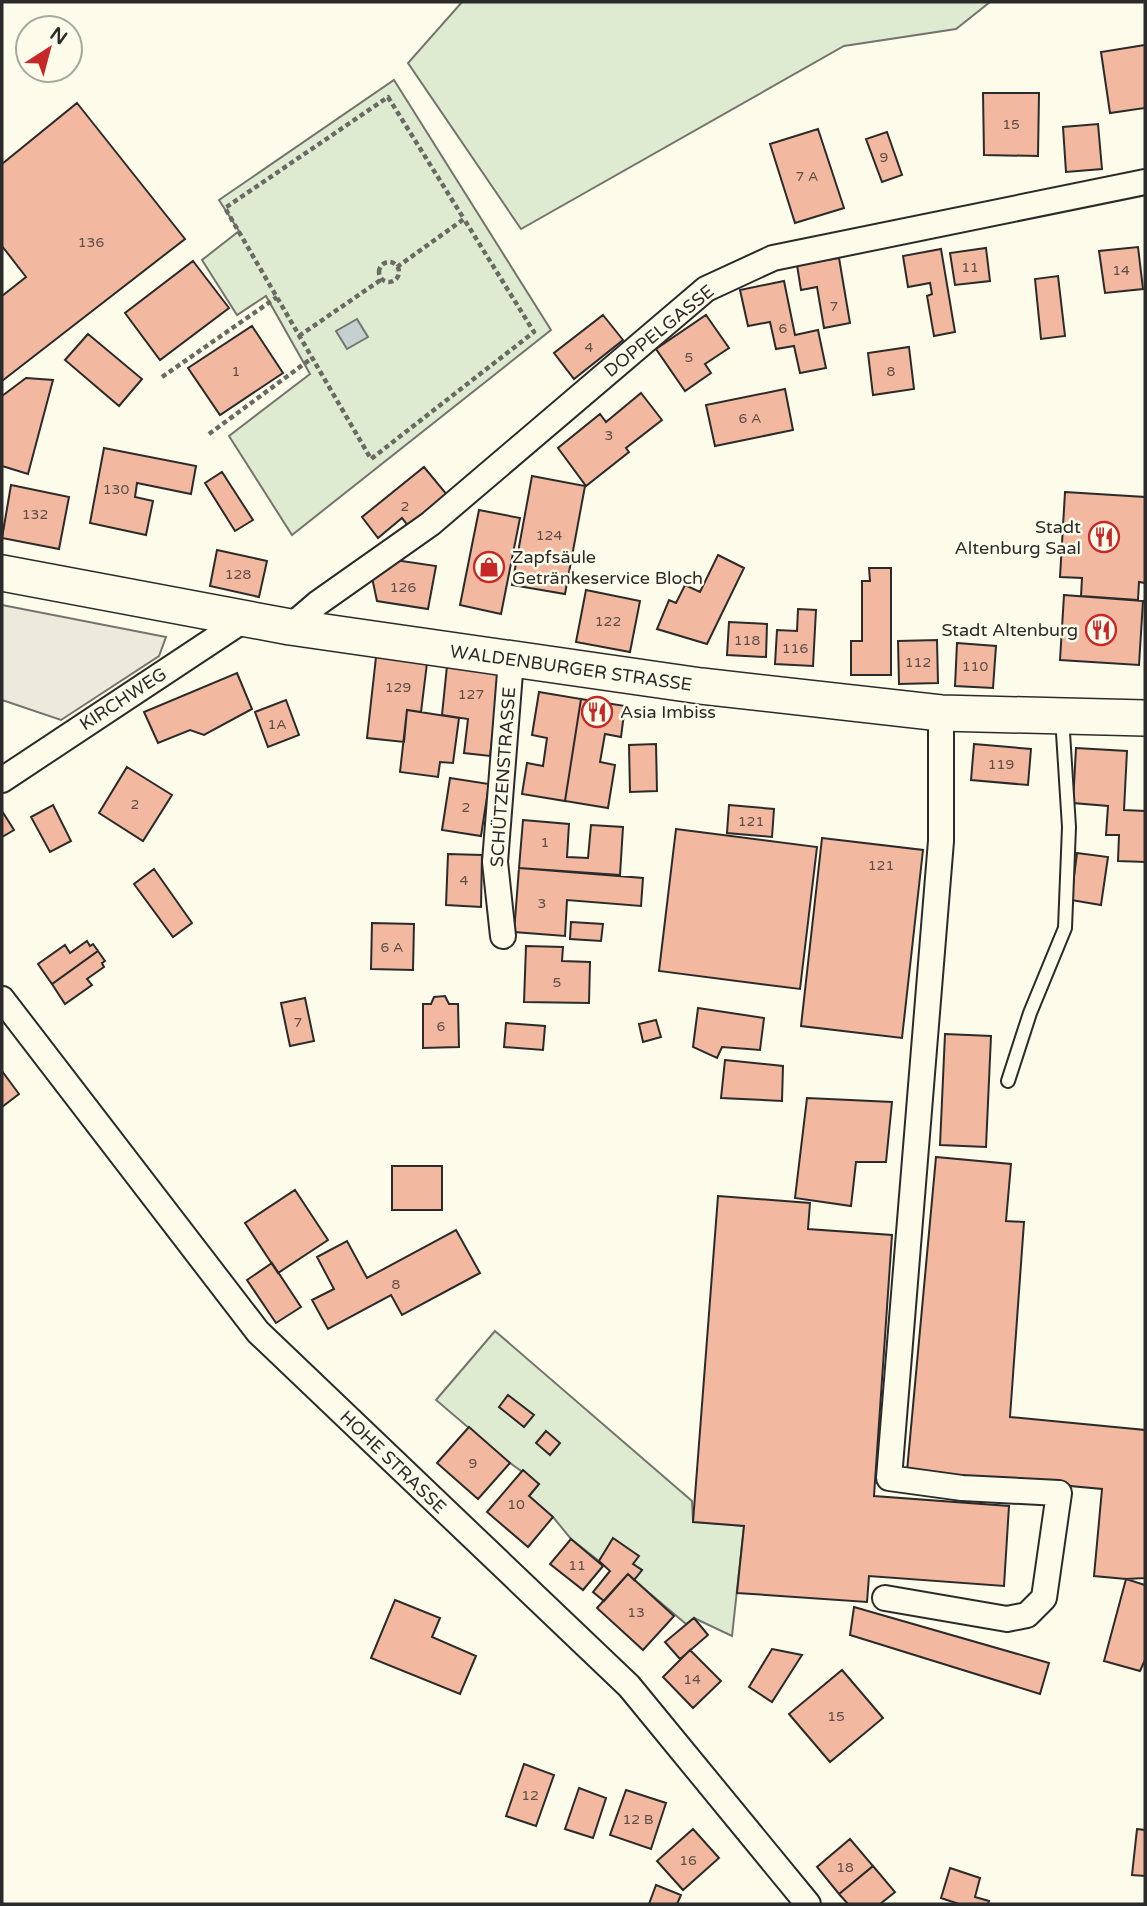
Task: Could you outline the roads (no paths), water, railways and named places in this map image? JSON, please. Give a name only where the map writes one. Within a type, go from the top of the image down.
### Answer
[{"type":"main road","name":"WALDENBURGER STRASSE","points":[[2,573],[290,627],[701,686],[941,713],[1145,718]]},
{"type":"street","name":"DOPPELGASSE","points":[[290,627],[318,603],[430,524],[706,289],[773,258],[1145,182]]},
{"type":"street","name":"KIRCHWEG","points":[[2,780],[245,619]]},
{"type":"street","name":"SCHÜTZENSTRASSE","points":[[503,936],[495,862],[511,660]]},
{"type":"street","points":[[886,1598],[1007,1619],[1027,1615],[1044,1598],[1059,1493],[962,1489],[890,1478],[941,841],[941,713]]},
{"type":"street","name":"HOHE STRASSE","points":[[2,999],[258,1332],[629,1686],[808,1904]]},
{"type":"lane","points":[[1008,1081],[1030,1013],[1065,928],[1069,827],[1062,717]]},
{"type":"place","name":"Stadt Altenburg Saal","points":[[1104,537]]},
{"type":"place","name":"Zapfsäule Getränkeservice Bloch","points":[[489,567]]},
{"type":"place","name":"Stadt Altenburg","points":[[1101,630]]},
{"type":"place","name":"Asia Imbiss","points":[[597,712]]}]
